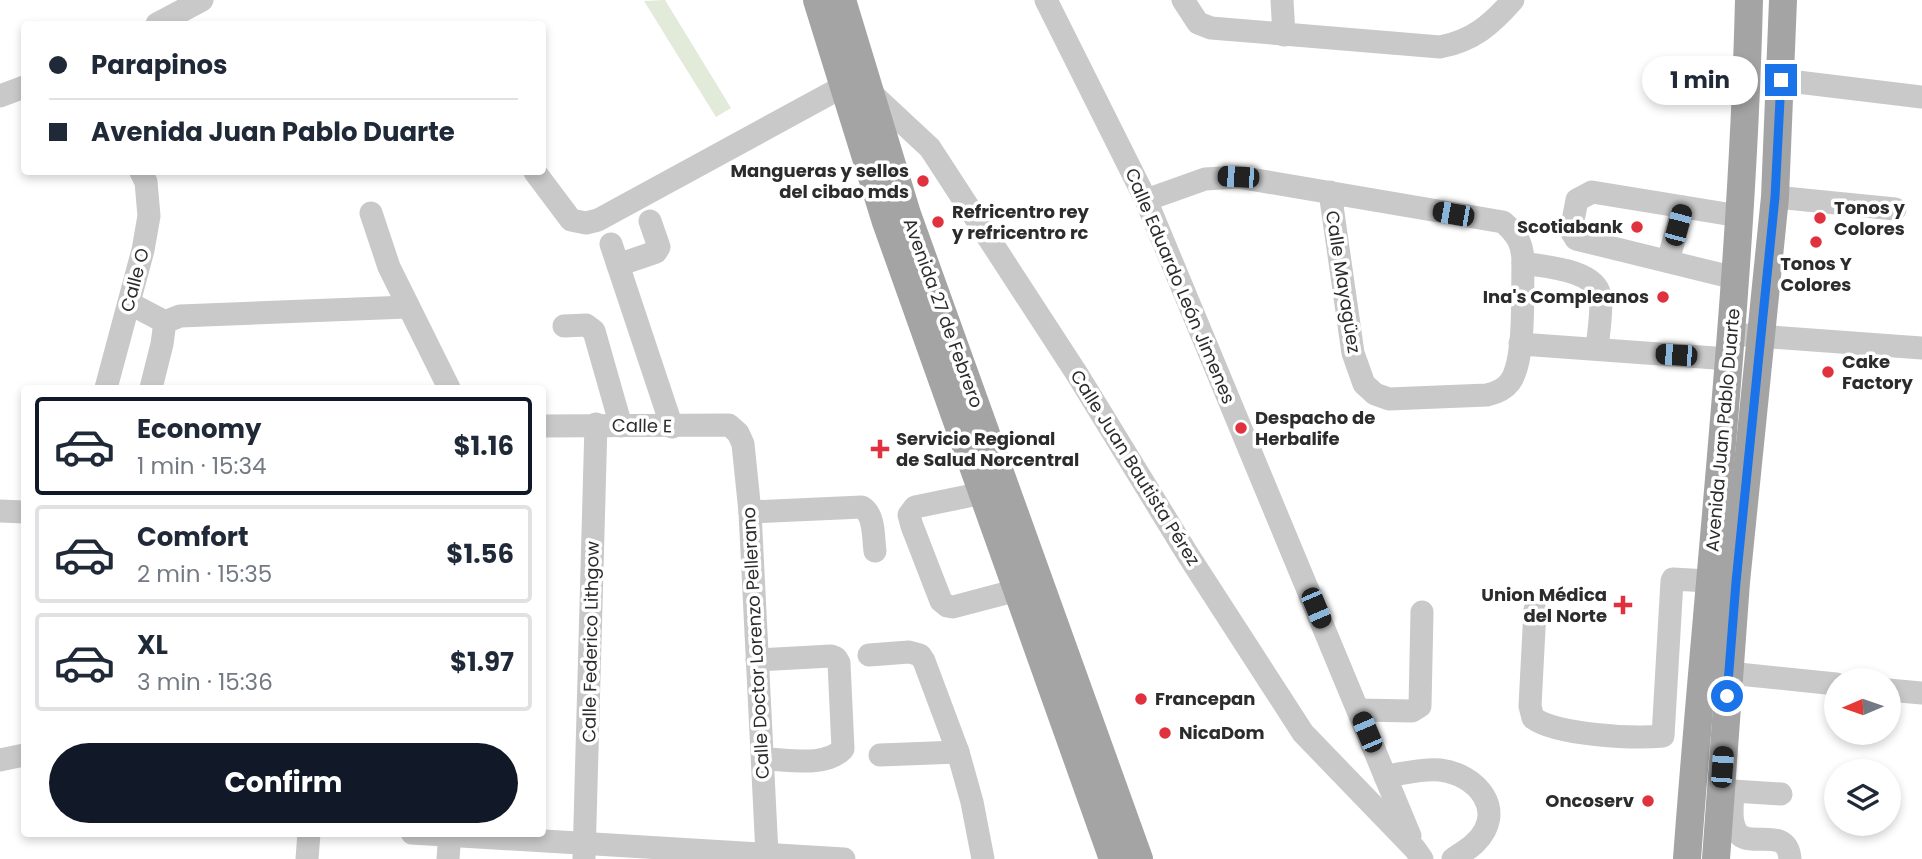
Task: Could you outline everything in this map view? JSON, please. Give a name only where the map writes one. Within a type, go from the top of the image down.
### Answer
[{"type":"main road","name":"Avenida 27 de Febrero","points":[[817,0],[886,222],[1113,859]]},
{"type":"main road","name":"Avenida 27 de Febrero","points":[[842,0],[906,214],[1139,859]]},
{"type":"main road","name":"Avenida Juan Pablo Duarte","points":[[1716,859],[1727,791],[1728,673],[1723,582],[1730,346],[1747,79],[1749,0]]},
{"type":"main road","name":"Avenida Juan Pablo Duarte","points":[[1687,859],[1696,740],[1761,336],[1775,197],[1783,0]]},
{"type":"street","points":[[163,21],[202,0]]},
{"type":"street","name":"Calle Eduardo León Jimenes","points":[[1046,0],[1146,200],[1419,854]]},
{"type":"street","points":[[1183,0],[1198,23],[1211,28],[1440,47],[1471,38],[1494,22],[1513,0]]},
{"type":"street","points":[[1282,0],[1284,34]]},
{"type":"street","points":[[1781,80],[1922,97]]},
{"type":"street","points":[[537,175],[571,220],[586,223],[598,220],[844,86]]},
{"type":"street","name":"Calle Juan Bautista Pérez","points":[[844,86],[872,93],[930,148],[1077,374],[1303,733],[1419,854]]},
{"type":"street","points":[[0,96],[21,88]]},
{"type":"street","name":"Calle O","points":[[107,385],[143,250],[149,216],[146,182],[142,175]]},
{"type":"street","name":"Calle Mayagüez","points":[[1146,200],[1205,179],[1222,176],[1330,192],[1503,222],[1519,239],[1523,263],[1520,344],[1515,372],[1501,391],[1487,396],[1389,399],[1375,394],[1364,384],[1353,353],[1330,192]]},
{"type":"street","points":[[1735,278],[1576,239],[1571,231],[1577,200],[1592,192],[1739,216]]},
{"type":"street","points":[[1775,197],[1895,209]]},
{"type":"street","points":[[1668,261],[1683,206]]},
{"type":"street","points":[[371,213],[388,267],[447,385]]},
{"type":"street","points":[[650,221],[659,247],[656,252],[615,254],[672,427]]},
{"type":"street","points":[[1523,263],[1581,274],[1594,284],[1600,295],[1597,349]]},
{"type":"street","points":[[129,303],[165,322],[180,316],[407,307]]},
{"type":"street","points":[[151,385],[165,322]]},
{"type":"street","points":[[564,326],[586,325],[594,331],[621,426]]},
{"type":"street","points":[[1520,344],[1597,349],[1730,346],[1761,336],[1922,348]]},
{"type":"street","name":"Calle Federico Lithgow","points":[[585,851],[596,424]]},
{"type":"street","name":"Calle E","points":[[546,426],[729,425],[738,433]]},
{"type":"street","name":"Calle Doctor Lorenzo Pellerano","points":[[738,433],[743,444],[750,512],[767,854]]},
{"type":"street","points":[[982,493],[915,507],[909,514],[912,526],[941,601],[947,606],[953,607],[1017,590]]},
{"type":"street","points":[[750,512],[862,507],[868,510],[871,519],[875,551]]},
{"type":"street","points":[[0,510],[21,512]]},
{"type":"street","points":[[1663,736],[1672,581],[1723,582]]},
{"type":"street","points":[[1535,610],[1530,706],[1533,718],[1541,724],[1578,733],[1696,740]]},
{"type":"street","points":[[1358,710],[1412,711],[1420,706],[1423,612]]},
{"type":"street","points":[[869,655],[909,652],[920,655],[958,752],[972,802],[983,859]]},
{"type":"street","points":[[757,660],[831,656],[839,663],[843,749],[835,757],[822,760],[762,758]]},
{"type":"street","points":[[1728,673],[1824,683]]},
{"type":"street","points":[[1901,691],[1922,693]]},
{"type":"street","points":[[880,755],[958,752]]},
{"type":"street","points":[[0,760],[21,756]]},
{"type":"street","points":[[1385,776],[1438,769],[1464,775],[1476,784],[1486,798],[1489,813],[1487,824],[1476,842],[1453,859]]},
{"type":"street","points":[[1781,794],[1727,791],[1737,832],[1754,839],[1780,840],[1787,846],[1790,859]]},
{"type":"street","points":[[307,859],[309,837]]},
{"type":"street","points":[[448,859],[450,837]]},
{"type":"street","points":[[474,837],[585,851],[767,854],[844,859]]},
{"type":"green space","points":[[665,0],[731,108],[716,117],[644,1]]},
{"type":"place","name":"Mangueras y sellos del cibao mds","points":[[923,181]]},
{"type":"place","name":"Tonos y Colores","points":[[1820,218]]},
{"type":"place","name":"Refricentro rey y refricentro rc","points":[[938,222]]},
{"type":"place","name":"Scotiabank","points":[[1637,227]]},
{"type":"place","name":"Tonos Y Colores","points":[[1816,242]]},
{"type":"place","name":"Ina's Compleanos","points":[[1663,297]]},
{"type":"place","name":"Cake Factory","points":[[1828,372]]},
{"type":"place","name":"Despacho de Herbalife","points":[[1241,428]]},
{"type":"place","name":"Servicio Regional de Salud Norcentral","points":[[880,449]]},
{"type":"place","name":"Union Médica del Norte","points":[[1623,605]]},
{"type":"place","name":"Francepan","points":[[1141,699]]},
{"type":"place","name":"NicaDom","points":[[1165,733]]},
{"type":"place","name":"Oncoserv","points":[[1648,801]]},
{"type":"route","points":[[1727,696],[1775,197],[1781,80]]}]
